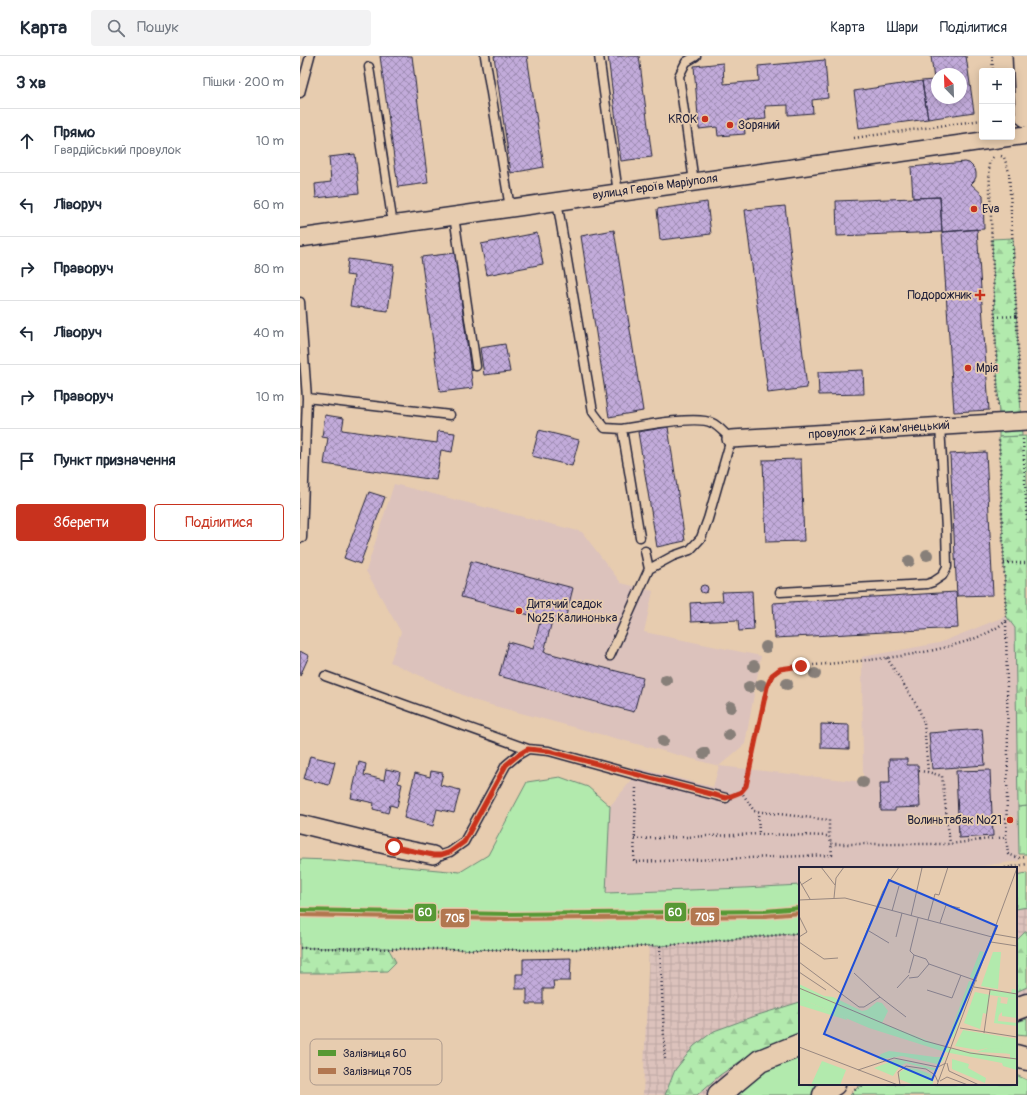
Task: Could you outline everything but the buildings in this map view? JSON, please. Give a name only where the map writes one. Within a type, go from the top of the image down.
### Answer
[{"type":"main road","points":[[1024,56],[1027,116]]},
{"type":"main road","points":[[1017,1009],[1027,1006]]},
{"type":"main road","points":[[719,1095],[760,1061],[799,1044]]},
{"type":"main road","points":[[1017,1056],[1027,1059]]},
{"type":"main road","points":[[824,1095],[829,1087],[832,1085]]},
{"type":"street","name":"вулиця Героїв Маріуполя","points":[[1015,137],[1027,135]]},
{"type":"street","name":"вулиця Героїв Маріуполя","points":[[300,238],[991,140]]},
{"type":"street","name":"провулок 2-й Кам'янецький","points":[[731,439],[1024,421]]},
{"type":"street","points":[[300,824],[433,855]]},
{"type":"lane","points":[[300,94],[310,56]]},
{"type":"lane","points":[[485,56],[510,208]]},
{"type":"lane","points":[[599,56],[618,193]]},
{"type":"lane","points":[[694,182],[679,76],[686,62],[696,56]]},
{"type":"lane","points":[[370,67],[393,225]]},
{"type":"lane","points":[[557,202],[593,412],[605,428],[622,429],[689,420],[701,420],[712,422],[731,439],[701,538],[690,550],[673,556],[648,569]]},
{"type":"lane","points":[[454,216],[476,366]]},
{"type":"lane","points":[[300,302],[307,398],[302,538]]},
{"type":"lane","points":[[307,398],[450,415]]},
{"type":"lane","points":[[780,592],[927,584],[942,576],[947,567],[940,426]]},
{"type":"lane","points":[[622,429],[640,537]]},
{"type":"lane","points":[[610,656],[648,569],[645,551]]},
{"type":"lane","points":[[325,676],[528,749],[548,751],[726,798]]},
{"type":"lane","points":[[433,855],[441,855],[450,852],[464,842],[506,765],[528,749]]},
{"type":"path","points":[[992,56],[993,68]]},
{"type":"path","points":[[854,138],[979,120]]},
{"type":"path","points":[[1026,856],[1019,858],[1008,854],[1006,837],[1008,754],[1006,616],[989,163],[996,153],[1004,157],[1009,172],[1016,316],[1024,421],[1027,522]]},
{"type":"path","points":[[995,317],[1016,316]]},
{"type":"path","points":[[1004,563],[1027,563]]},
{"type":"path","points":[[726,798],[741,792],[746,786],[767,687],[772,675],[780,669],[930,652],[964,643],[989,632],[1006,621]]},
{"type":"path","points":[[887,658],[919,709],[924,723],[928,772]]},
{"type":"path","points":[[919,771],[942,776],[950,844]]},
{"type":"path","points":[[636,775],[634,862],[832,855],[829,836],[829,820],[754,811],[741,792]]},
{"type":"path","points":[[758,811],[759,834]]},
{"type":"path","points":[[634,838],[759,834],[829,836]]},
{"type":"path","points":[[831,844],[950,844],[1006,837]]},
{"type":"path","points":[[1011,867],[1027,864]]},
{"type":"path","points":[[300,948],[545,950],[660,946],[799,933]]},
{"type":"path","points":[[660,946],[665,1061]]},
{"type":"path","points":[[850,1095],[857,1088],[863,1085]]},
{"type":"shaded area","name":"Дитячий садок №25 Калинонька","points":[[394,484],[582,532],[621,583],[653,591],[644,632],[761,656],[745,744],[719,766],[476,701],[390,662],[401,632],[366,571]]},
{"type":"shaded area","points":[[1006,616],[1015,628],[1019,861],[974,867],[799,867],[799,885],[605,893],[610,806],[636,775],[637,768],[713,787],[719,766],[863,782],[862,657],[939,643]]},
{"type":"shaded area","points":[[1027,907],[1027,997],[1017,998],[1017,909]]},
{"type":"shaded area","points":[[799,933],[799,1039],[722,1079],[706,1095],[643,1095],[649,946]]},
{"type":"green space","points":[[1013,238],[1021,416],[999,417],[992,239]]},
{"type":"green space","points":[[1021,416],[1022,436],[999,437],[999,417]]},
{"type":"green space","points":[[1026,436],[1027,806],[1018,807],[1015,628],[1006,616],[999,437]]},
{"type":"green space","points":[[560,777],[588,787],[610,806],[606,893],[799,885],[799,933],[660,946],[545,950],[300,948],[300,859],[330,860],[460,872],[488,855],[527,782]]},
{"type":"green space","points":[[1027,806],[1027,854],[1019,854],[1018,807]]},
{"type":"green space","points":[[1027,873],[1027,907],[1017,909],[1017,875]]},
{"type":"green space","points":[[1027,931],[1027,987],[1017,992],[1017,940]]},
{"type":"green space","points":[[300,948],[388,948],[396,962],[387,971],[300,973]]},
{"type":"green space","points":[[799,1002],[799,1034],[754,1052],[720,1075],[697,1095],[665,1095],[675,1070],[694,1046],[714,1031]]},
{"type":"green space","points":[[1027,1019],[1027,1035],[1017,1034],[1017,1022]]},
{"type":"green space","points":[[799,1056],[799,1085],[817,1085],[812,1095],[735,1095],[752,1079],[777,1063]]},
{"type":"green space","points":[[1017,1075],[1027,1080],[1027,1095],[850,1095],[857,1088],[863,1085],[1017,1085]]},
{"type":"rail line","name":"60","points":[[300,910],[506,914],[765,911],[799,908]]},
{"type":"rail line","name":"705","points":[[300,915],[506,919],[765,916],[799,913]]},
{"type":"place","name":"KROK","points":[[705,119]]},
{"type":"place","name":"Зоряний","points":[[730,125]]},
{"type":"place","name":"Eva","points":[[974,209]]},
{"type":"place","name":"Подорожник","points":[[980,295]]},
{"type":"place","name":"Мрія","points":[[968,368]]},
{"type":"place","name":"Дитячий садок №25 Калинонька","points":[[519,611]]},
{"type":"place","name":"Волиньтабак №21","points":[[1010,820]]},
{"type":"route","points":[[394,847],[433,855],[441,855],[450,852],[464,842],[506,765],[528,749],[548,751],[726,798],[741,792],[746,786],[767,687],[772,675],[780,669],[801,666]]}]
